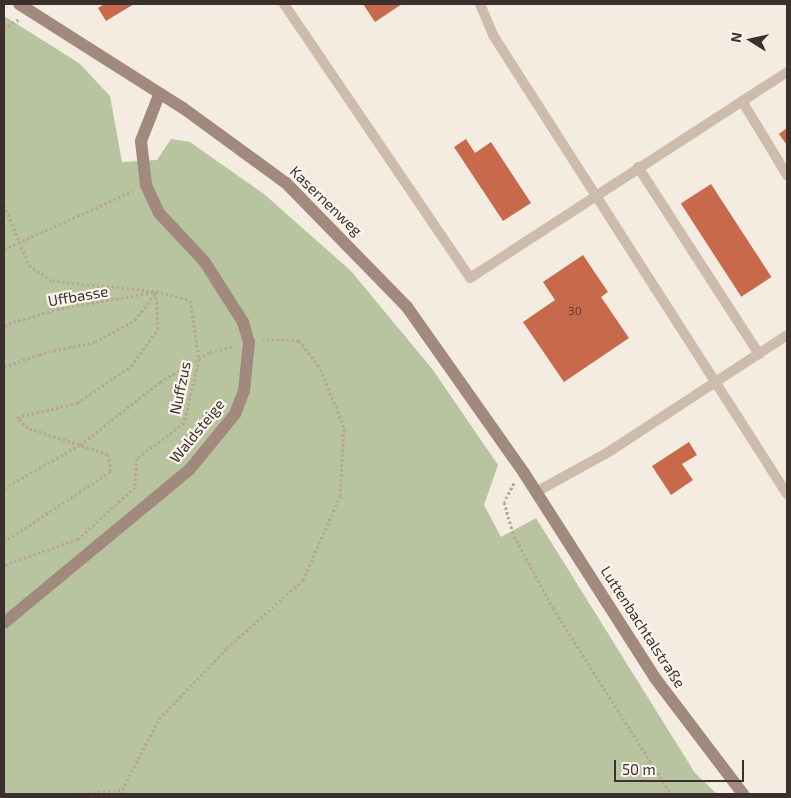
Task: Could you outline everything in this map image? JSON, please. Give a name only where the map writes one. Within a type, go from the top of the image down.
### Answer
[{"type":"street","name":"Kasernenweg","points":[[19,4],[32,8],[42,19],[160,95],[286,183],[347,243],[407,307],[524,473]]},
{"type":"street","name":"Waldsteige","points":[[4,623],[190,469],[235,414],[249,368],[249,342],[232,298],[160,213],[146,185],[141,141],[160,95]]},
{"type":"street","name":"Luttenbachtalstraße","points":[[524,473],[655,678],[744,794]]},
{"type":"lane","points":[[284,4],[470,278],[594,195],[787,72]]},
{"type":"lane","points":[[480,4],[493,35],[714,383],[787,494]]},
{"type":"lane","points":[[742,101],[787,176]]},
{"type":"lane","points":[[638,167],[759,354]]},
{"type":"lane","points":[[536,492],[787,336]]},
{"type":"path","points":[[4,249],[22,244],[146,185]]},
{"type":"path","points":[[4,205],[30,265],[52,281],[156,291]]},
{"type":"path","points":[[4,367],[39,354],[95,342],[135,320],[156,291]]},
{"type":"path","points":[[4,542],[111,471],[108,454],[28,428],[17,417],[77,403],[131,366],[158,329],[156,291]]},
{"type":"path","name":"Uffbasse","points":[[4,325],[57,309],[156,291]]},
{"type":"path","name":"Nuffzus","points":[[4,565],[78,539],[134,487],[137,458],[184,423],[199,359],[190,300],[156,291]]},
{"type":"path","points":[[4,488],[81,444],[160,382],[199,359],[249,342],[292,338],[307,347],[319,366],[344,427],[340,496],[303,580],[227,648],[159,719],[121,792],[78,794]]},
{"type":"path","points":[[524,473],[504,502],[514,536],[553,608],[671,794]]},
{"type":"green space","points":[[4,16],[79,63],[110,96],[122,162],[157,160],[171,139],[190,142],[264,194],[351,271],[433,370],[498,465],[484,505],[501,537],[536,518],[695,773],[717,794],[4,794]]},
{"type":"building","points":[[104,4],[134,4],[106,21],[98,8]]},
{"type":"building","points":[[363,4],[402,4],[375,22]]},
{"type":"building","points":[[787,128],[787,145],[779,134]]},
{"type":"building","points":[[466,139],[475,153],[491,142],[531,203],[503,221],[454,147]]},
{"type":"building","points":[[711,184],[771,277],[741,297],[681,204]]},
{"type":"building","points":[[583,255],[608,292],[601,297],[629,338],[564,382],[523,322],[555,300],[543,282]]},
{"type":"building","points":[[689,442],[697,455],[682,464],[693,480],[671,495],[652,466]]}]
